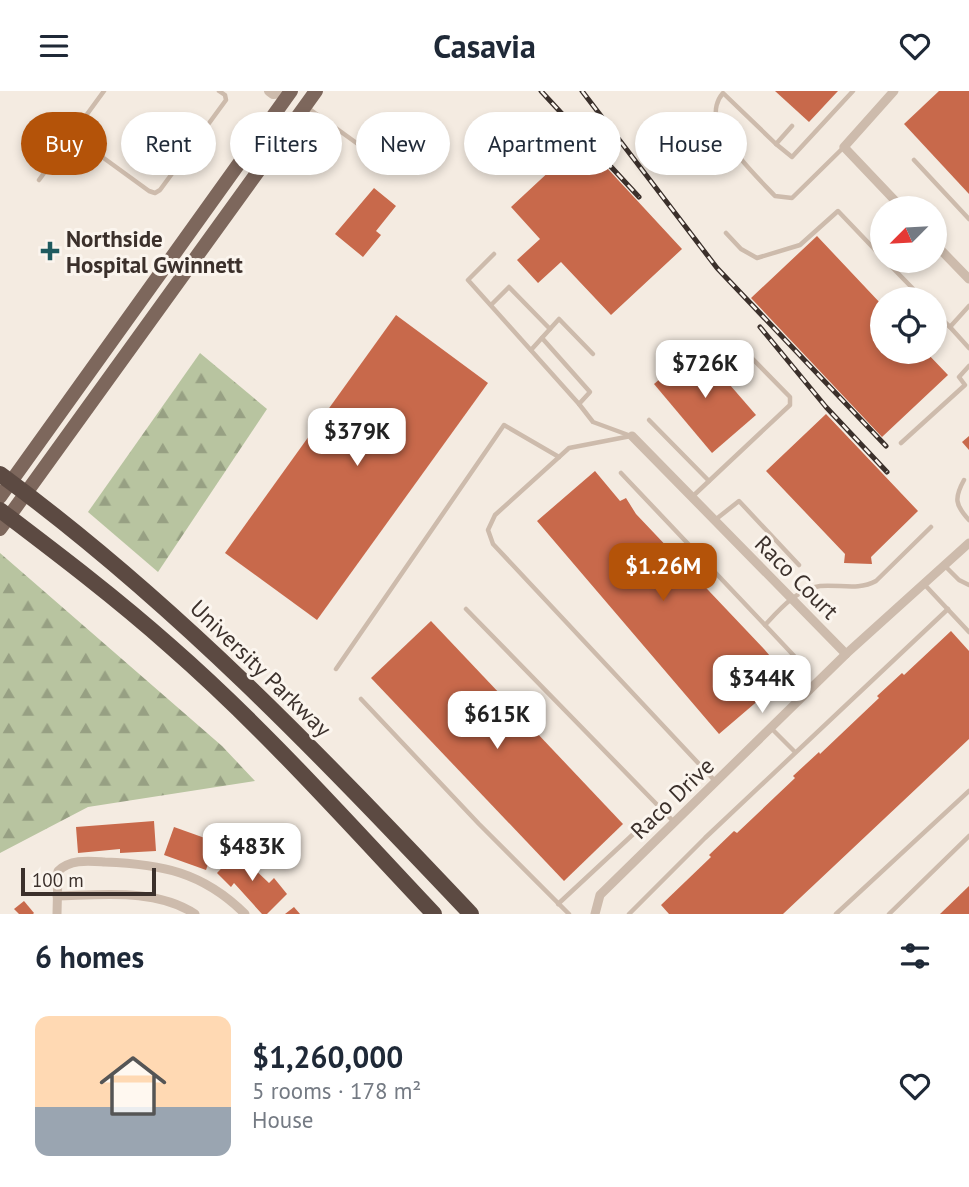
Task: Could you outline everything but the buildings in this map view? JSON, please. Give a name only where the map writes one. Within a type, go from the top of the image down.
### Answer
[{"type":"highway","name":"University Parkway","points":[[0,474],[106,557],[179,619],[249,685],[471,914]]},
{"type":"highway","name":"University Parkway","points":[[0,510],[170,645],[268,740],[434,914]]},
{"type":"highway","points":[[442,884],[482,914]]},
{"type":"main road","points":[[0,529],[316,91]]},
{"type":"main road","points":[[0,497],[286,93]]},
{"type":"street","points":[[269,91],[273,94],[286,93],[305,106]]},
{"type":"street","points":[[891,196],[844,147],[894,91]]},
{"type":"street","points":[[947,256],[969,279]]},
{"type":"street","name":"Raco Court","points":[[632,436],[846,654]]},
{"type":"street","name":"Raco Drive","points":[[595,914],[600,895],[846,654],[969,543]]},
{"type":"street","points":[[57,914],[58,871],[65,865],[82,861],[144,864],[177,870],[206,883],[245,914]]},
{"type":"street","points":[[57,895],[120,894],[157,898],[195,914]]},
{"type":"lane","points":[[89,112],[104,91]]},
{"type":"lane","points":[[107,160],[149,191],[155,193],[160,190],[226,100],[225,95],[219,91]]},
{"type":"lane","points":[[844,147],[792,198],[775,196],[724,135],[715,117],[717,100],[722,92],[793,157],[853,91]]},
{"type":"lane","points":[[305,106],[356,143]]},
{"type":"lane","points":[[776,144],[792,126]]},
{"type":"lane","points":[[914,160],[969,219]]},
{"type":"lane","points":[[39,180],[43,175]]},
{"type":"lane","points":[[726,233],[741,249],[757,258],[800,245],[838,211],[870,244]]},
{"type":"lane","points":[[494,254],[468,281],[593,422],[632,436]]},
{"type":"lane","points":[[898,273],[911,287]]},
{"type":"lane","points":[[491,305],[509,287],[550,329]]},
{"type":"lane","points":[[950,327],[969,306]]},
{"type":"lane","points":[[531,350],[559,319],[593,354]]},
{"type":"lane","points":[[947,324],[969,348]]},
{"type":"lane","points":[[542,338],[590,392],[579,404]]},
{"type":"lane","points":[[692,497],[790,405],[790,397],[740,346]]},
{"type":"lane","points":[[901,443],[965,385],[959,377],[969,366]]},
{"type":"lane","points":[[649,419],[709,481]]},
{"type":"lane","points":[[336,669],[504,425],[559,457]]},
{"type":"lane","points":[[632,436],[569,447],[495,515],[488,530],[493,544],[715,782]]},
{"type":"lane","points":[[621,473],[797,659]]},
{"type":"lane","points":[[964,480],[957,492],[958,509],[969,520]]},
{"type":"lane","points":[[714,520],[739,501],[799,565]]},
{"type":"lane","points":[[765,625],[791,599],[818,586],[866,587],[876,581],[932,527]]},
{"type":"lane","points":[[944,565],[959,580],[969,585]]},
{"type":"lane","points":[[924,584],[969,632]]},
{"type":"lane","points":[[466,609],[674,822]]},
{"type":"lane","points":[[629,914],[795,752],[948,609]]},
{"type":"lane","points":[[361,699],[479,824],[569,914]]},
{"type":"lane","points":[[771,727],[795,752]]},
{"type":"lane","points":[[836,914],[969,791]]},
{"type":"lane","points":[[558,904],[642,826]]},
{"type":"lane","points":[[889,914],[969,836]]},
{"type":"green space","points":[[200,353],[267,409],[158,572],[88,512]]},
{"type":"green space","points":[[0,553],[222,746],[255,781],[88,807],[0,853]]},
{"type":"railway","points":[[541,91],[639,197]]},
{"type":"railway","points":[[582,91],[717,268],[886,446]]},
{"type":"railway","points":[[760,327],[826,407],[887,472]]},
{"type":"place","name":"Northside Hospital Gwinnett","points":[[50,251]]}]
